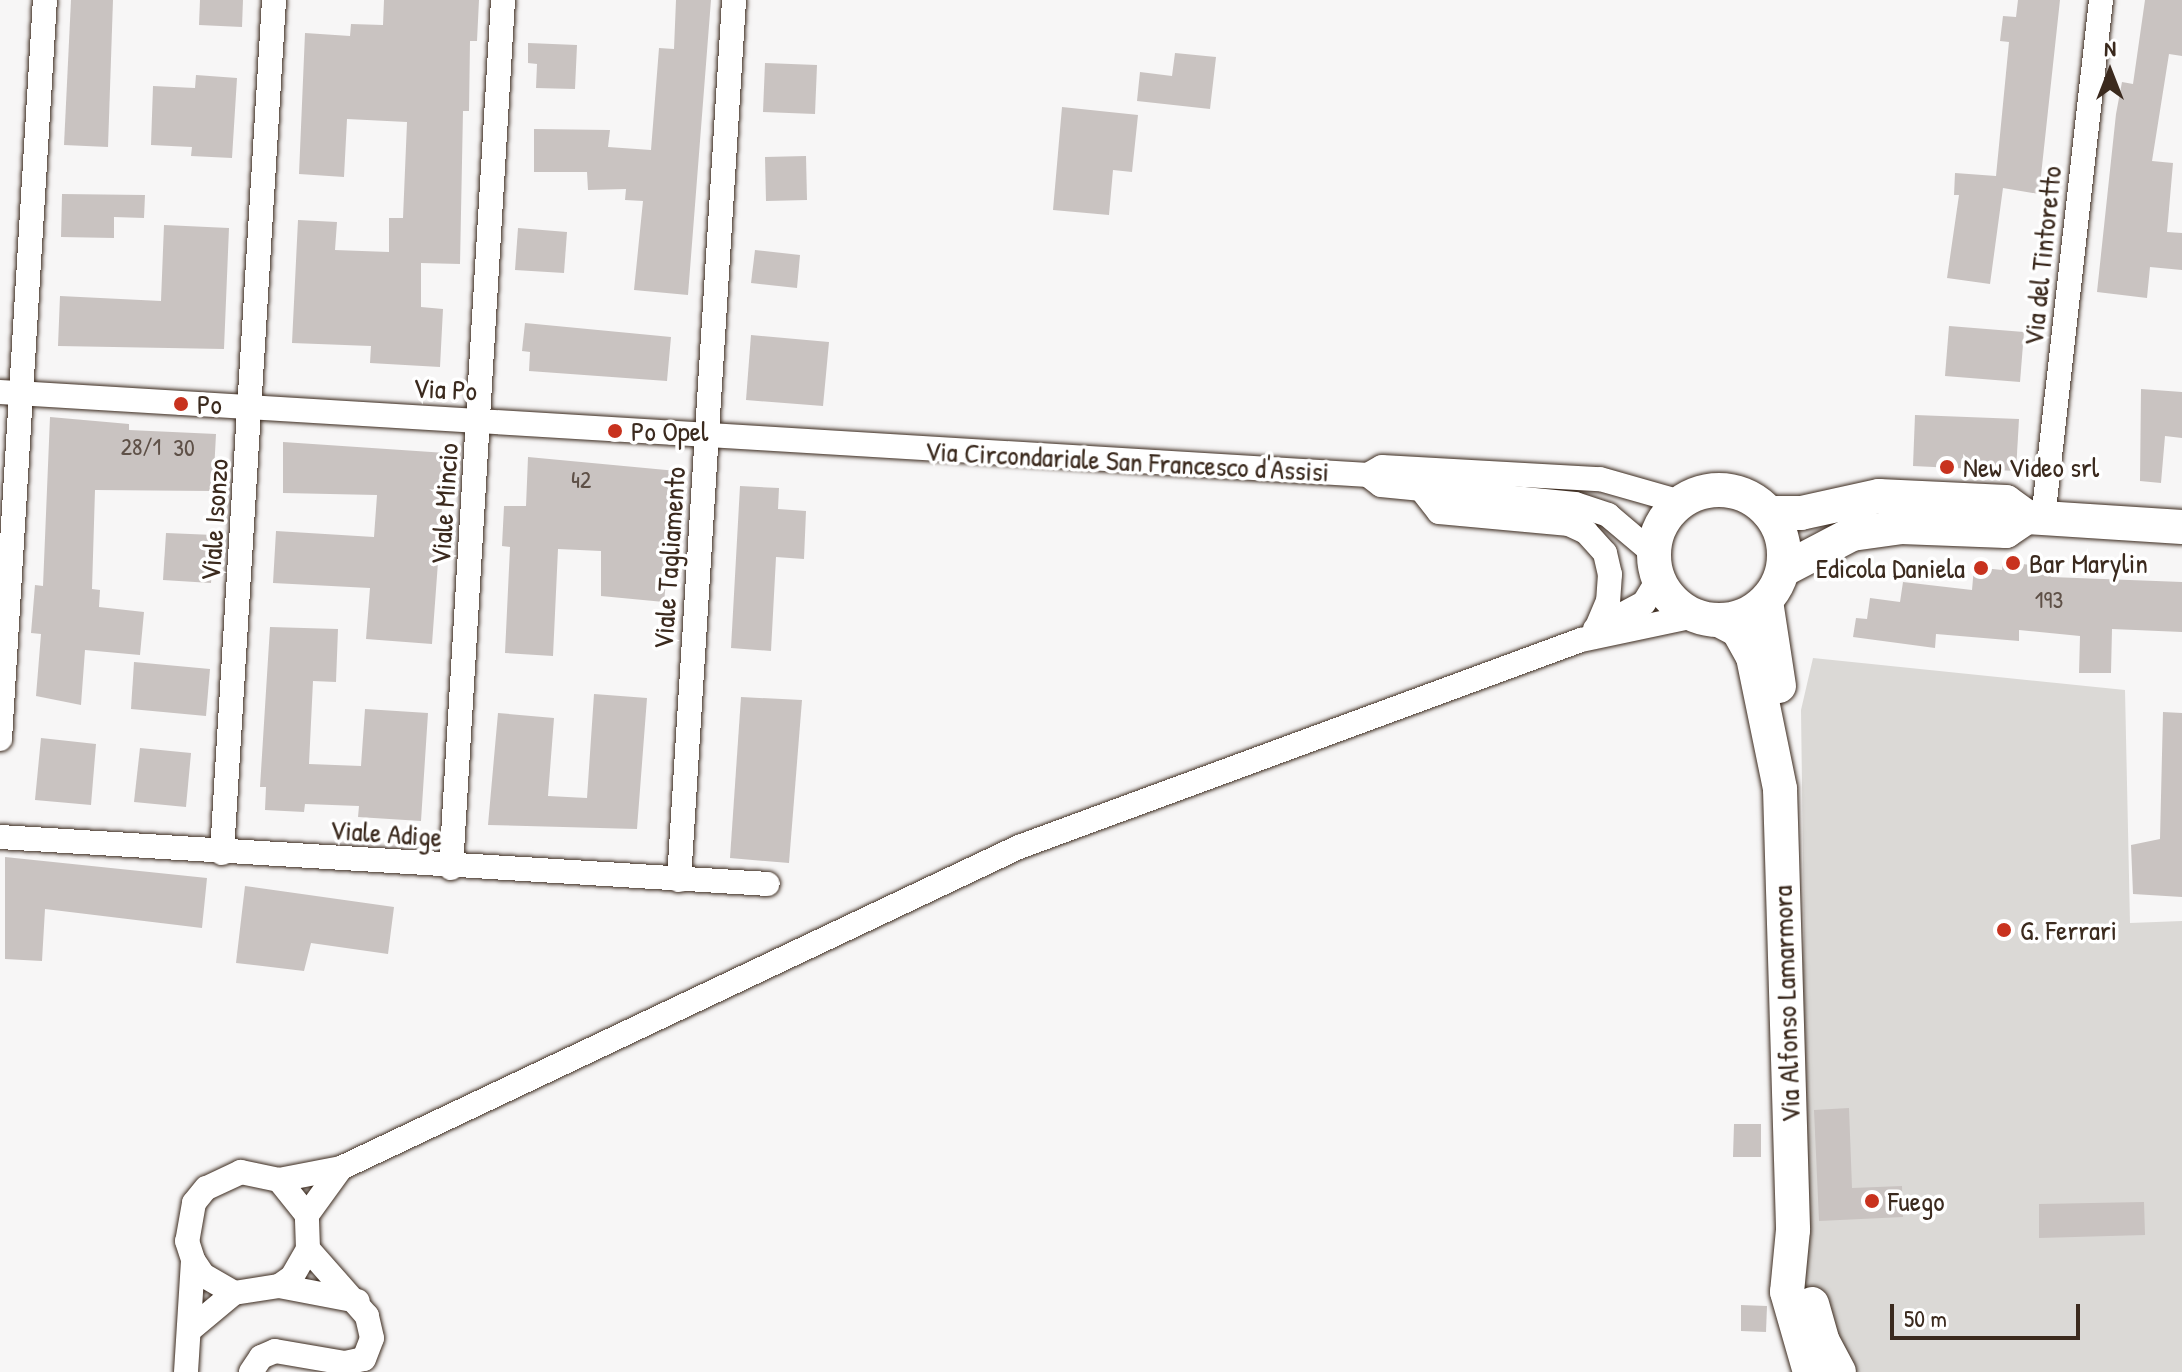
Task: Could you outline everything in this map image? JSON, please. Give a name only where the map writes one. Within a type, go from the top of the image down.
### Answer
[{"type":"street","points":[[0,739],[10,393],[45,0]]},
{"type":"street","name":"Viale Isonzo","points":[[222,853],[252,408],[274,0]]},
{"type":"street","name":"Viale Mincio","points":[[451,868],[503,0]]},
{"type":"street","name":"Viale Tagliamento","points":[[679,880],[734,0]]},
{"type":"street","name":"Via del Tintoretto","points":[[2035,518],[2101,0]]},
{"type":"street","name":"Via Po","points":[[10,393],[886,447]]},
{"type":"street","name":"Via Circondariale San Francesco d'Assisi","points":[[886,447],[1368,475],[1382,467],[1600,479],[1681,502]]},
{"type":"street","name":"Via Circondariale San Francesco d'Assisi","points":[[1368,475],[1381,485],[1575,504],[1608,515],[1656,566],[1680,608],[1738,630],[1753,657],[1779,778]]},
{"type":"street","points":[[1421,489],[1439,512],[1569,524],[1586,532],[1605,553],[1610,574],[1608,601],[1588,634]]},
{"type":"street","points":[[186,1372],[192,1328],[193,1260],[187,1222],[206,1188],[241,1172],[279,1180],[341,1168],[1019,847],[1588,634],[1644,603],[1667,516],[1681,502],[1708,492],[1737,492],[1769,513],[1783,540],[1783,570],[1766,601],[1737,618],[1707,618],[1588,634]]},
{"type":"street","points":[[1769,513],[1801,513],[1879,496],[2006,502],[2035,518],[2182,527]]},
{"type":"street","points":[[1783,570],[1852,534],[1901,527],[2006,531],[2035,518]]},
{"type":"street","points":[[1766,601],[1781,701],[1779,778]]},
{"type":"street","name":"Via Alfonso Lamarmora","points":[[1779,778],[1793,1230],[1787,1292],[1817,1371]]},
{"type":"street","name":"Viale Adige","points":[[0,837],[451,868],[768,884]]},
{"type":"street","points":[[307,1215],[341,1168]]},
{"type":"street","points":[[193,1260],[203,1275],[234,1293],[250,1295],[279,1286],[292,1277],[308,1249],[307,1215],[279,1180]]},
{"type":"street","points":[[251,1372],[261,1357],[275,1351],[345,1363],[364,1359],[372,1338],[358,1301],[308,1249]]},
{"type":"street","points":[[279,1286],[358,1301]]},
{"type":"street","points":[[192,1328],[234,1293]]},
{"type":"shaded area","points":[[1813,658],[2125,690],[2130,923],[2182,921],[2182,1372],[1826,1372],[1793,1250],[1804,936],[1801,710]]},
{"type":"building","points":[[71,0],[113,0],[108,147],[64,145]]},
{"type":"building","points":[[200,0],[243,0],[242,27],[199,25]]},
{"type":"building","points":[[384,0],[479,0],[477,41],[470,41],[469,111],[463,111],[460,264],[421,263],[421,307],[443,309],[440,367],[370,363],[371,346],[292,343],[298,220],[337,222],[335,250],[389,252],[389,218],[403,218],[407,122],[347,119],[344,177],[299,174],[305,33],[350,36],[351,24],[383,25]]},
{"type":"building","points":[[676,0],[711,0],[688,295],[634,290],[643,201],[625,200],[626,189],[588,190],[587,172],[534,172],[534,129],[610,130],[608,147],[651,150],[659,48],[674,49]]},
{"type":"building","points":[[2018,0],[2060,0],[2039,194],[2003,188],[1990,284],[1947,278],[1959,195],[1954,195],[1955,173],[1996,176],[2009,42],[2000,41],[2003,16],[2016,17]]},
{"type":"building","points":[[2145,0],[2182,0],[2182,56],[2169,54],[2152,161],[2173,163],[2167,232],[2182,233],[2182,270],[2150,267],[2147,298],[2097,292],[2116,114],[2122,82],[2133,84]]},
{"type":"building","points":[[528,43],[577,45],[575,89],[536,88],[537,64],[528,63]]},
{"type":"building","points":[[1175,53],[1216,57],[1210,109],[1137,101],[1140,72],[1172,76]]},
{"type":"building","points":[[765,63],[817,65],[815,114],[763,112]]},
{"type":"building","points":[[196,75],[237,78],[232,158],[191,156],[192,147],[151,145],[153,86],[195,88]]},
{"type":"building","points":[[1062,107],[1138,115],[1132,172],[1113,170],[1109,215],[1053,210]]},
{"type":"building","points":[[806,156],[807,200],[766,201],[765,157]]},
{"type":"building","points":[[62,194],[145,195],[144,218],[114,217],[114,238],[61,237]]},
{"type":"building","points":[[164,225],[229,228],[224,349],[58,346],[60,296],[161,301]]},
{"type":"building","points":[[518,228],[567,232],[564,273],[515,270]]},
{"type":"building","points":[[755,250],[800,255],[797,288],[751,283]]},
{"type":"building","points":[[525,323],[671,337],[667,381],[529,371],[530,352],[522,351]]},
{"type":"building","points":[[1949,326],[2024,332],[2020,382],[1945,376]]},
{"type":"building","points":[[751,335],[829,342],[823,406],[746,400]]},
{"type":"building","points":[[2141,389],[2182,392],[2182,438],[2165,436],[2161,483],[2140,481]]},
{"type":"building","points":[[1915,415],[2019,419],[2016,471],[1913,466]]},
{"type":"building","points":[[50,417],[129,424],[129,430],[216,434],[213,491],[95,490],[92,589],[100,590],[99,607],[144,612],[140,655],[85,650],[81,705],[36,696],[41,634],[31,633],[35,585],[43,586]]},
{"type":"building","points":[[283,442],[446,453],[432,644],[366,639],[370,588],[273,583],[276,531],[374,537],[377,495],[283,493]]},
{"type":"building","points":[[528,457],[677,471],[664,602],[601,596],[601,551],[558,549],[553,656],[505,653],[510,547],[502,546],[504,506],[526,506]]},
{"type":"building","points":[[740,486],[779,488],[778,509],[806,511],[804,559],[776,557],[771,651],[731,648]]},
{"type":"building","points":[[166,533],[214,535],[211,583],[163,580]]},
{"type":"building","points":[[2003,562],[2052,567],[2051,577],[2182,582],[2182,632],[2112,629],[2111,673],[2079,673],[2080,636],[2019,630],[2019,641],[1936,634],[1935,648],[1853,637],[1856,618],[1867,619],[1870,598],[1900,602],[1903,582],[1972,590],[1974,567],[2002,570]]},
{"type":"building","points":[[270,627],[338,629],[336,682],[313,681],[309,764],[361,766],[365,709],[428,713],[421,821],[358,817],[359,806],[305,804],[304,812],[265,810],[266,787],[260,787]]},
{"type":"building","points":[[134,662],[210,669],[206,716],[131,709]]},
{"type":"building","points":[[594,694],[647,698],[637,829],[488,825],[498,713],[554,718],[548,796],[587,798]]},
{"type":"building","points":[[741,697],[802,700],[789,863],[730,858]]},
{"type":"building","points":[[2163,712],[2182,713],[2182,897],[2133,894],[2131,845],[2160,839]]},
{"type":"building","points":[[41,738],[96,744],[91,805],[35,800]]},
{"type":"building","points":[[140,748],[191,753],[186,807],[134,802]]},
{"type":"building","points":[[5,857],[207,878],[202,928],[45,909],[42,961],[5,959]]},
{"type":"building","points":[[245,886],[394,907],[388,954],[311,943],[304,971],[236,963]]},
{"type":"building","points":[[1849,1108],[1852,1188],[1902,1186],[1903,1217],[1819,1221],[1814,1110]]},
{"type":"building","points":[[1734,1124],[1761,1124],[1761,1157],[1733,1157]]},
{"type":"building","points":[[2144,1202],[2145,1235],[2039,1238],[2039,1204]]},
{"type":"building","points":[[1741,1305],[1767,1306],[1766,1332],[1741,1331]]},
{"type":"place","name":"Po","points":[[181,404]]},
{"type":"place","name":"Po Opel","points":[[615,431]]},
{"type":"place","name":"New Video srl","points":[[1947,467]]},
{"type":"place","name":"Bar Marylin","points":[[2013,563]]},
{"type":"place","name":"Edicola Daniela","points":[[1981,568]]},
{"type":"place","name":"G. Ferrari","points":[[2004,930]]},
{"type":"place","name":"Fuego","points":[[1872,1201]]}]
